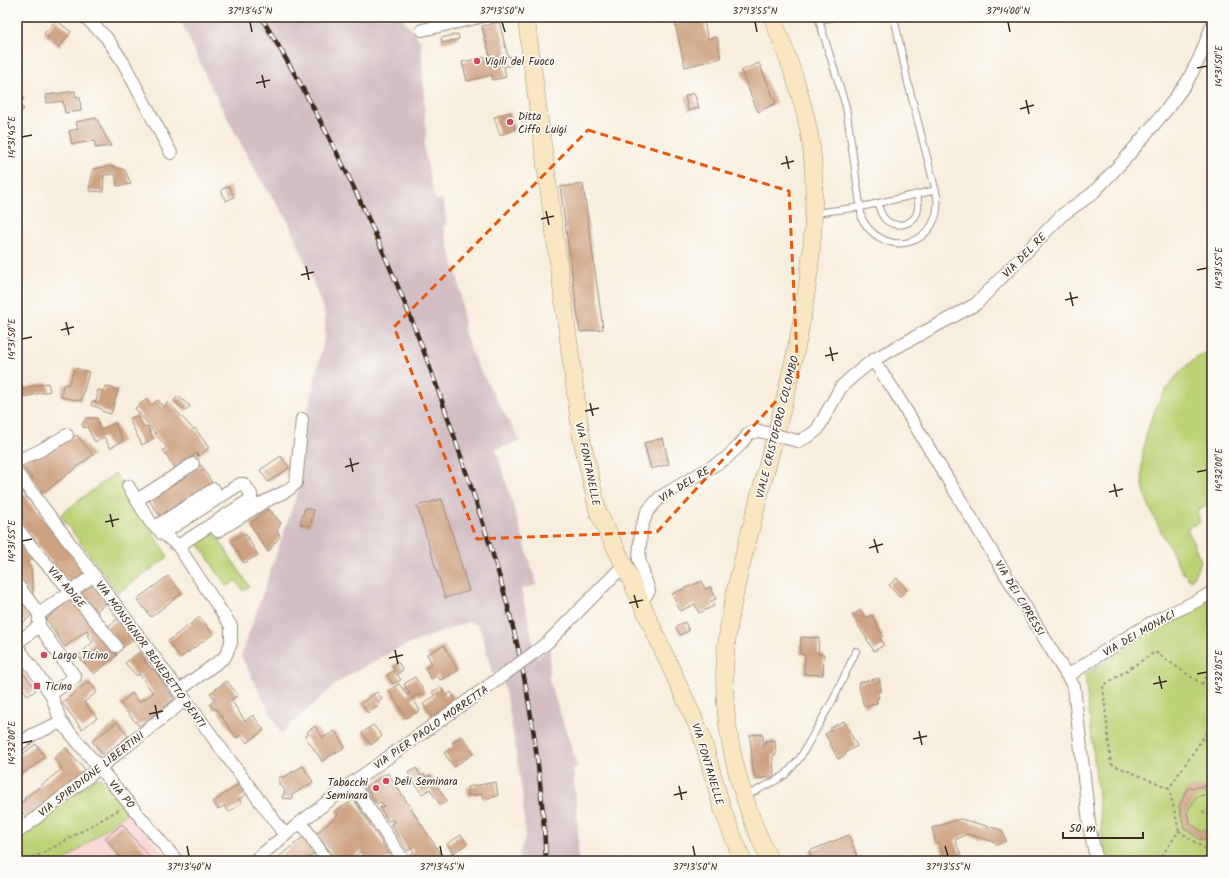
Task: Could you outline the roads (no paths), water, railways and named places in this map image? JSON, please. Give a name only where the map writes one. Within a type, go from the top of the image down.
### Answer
[{"type":"main road","name":"VIA FONTANELLE","points":[[526,17],[581,435],[598,512],[624,565],[701,734],[723,811],[743,861]]},
{"type":"main road","name":"VIALE CRISTOFORO COLOMBO","points":[[758,836],[744,797],[734,761],[725,702],[725,664],[729,624],[740,570],[788,389],[802,322],[810,271],[814,213],[813,161],[803,109],[793,74],[772,17]]},
{"type":"main road","points":[[758,836],[764,861]]},
{"type":"main road","points":[[758,836],[770,861]]},
{"type":"street","points":[[85,17],[106,37],[123,62],[171,153]]},
{"type":"street","points":[[422,30],[480,17]]},
{"type":"street","name":"VIA DEL RE","points":[[641,602],[649,591],[640,559],[641,529],[647,512],[660,497],[725,459],[740,446],[749,433],[759,431],[798,441],[809,436],[817,430],[841,387],[873,360],[976,304],[1062,215],[1092,194],[1125,160],[1187,82],[1200,57],[1212,26]]},
{"type":"street","name":"VIA DEI CIPRESSI","points":[[873,360],[893,389],[1074,687],[1090,831],[1097,861]]},
{"type":"street","points":[[213,524],[218,531],[264,502],[288,490],[296,482],[302,419]]},
{"type":"street","points":[[17,460],[38,451],[67,435]]},
{"type":"street","points":[[137,500],[193,464]]},
{"type":"street","name":"VIA MONSIGNOR BENEDETTO DENTI","points":[[17,473],[285,835]]},
{"type":"street","points":[[159,530],[240,484],[244,484],[251,494],[251,499],[178,546]]},
{"type":"street","name":"VIA SPIRIDIONE LIBERTINI","points":[[17,833],[99,768],[182,696],[225,657],[231,643],[231,626],[178,546],[151,524],[128,486]]},
{"type":"street","points":[[159,530],[214,489]]},
{"type":"street","name":"VIA ADIGE","points":[[17,528],[116,646]]},
{"type":"street","name":"VIA PIER PAOLO MORRETTA","points":[[254,861],[301,822],[352,783],[548,642],[624,565]]},
{"type":"street","points":[[17,645],[39,620],[94,575]]},
{"type":"street","points":[[17,584],[75,677],[53,700]]},
{"type":"street","name":"VIA DEI MONACI","points":[[1068,676],[1124,639],[1153,622],[1202,599],[1212,592]]},
{"type":"street","name":"VIA PO","points":[[17,645],[53,700],[61,722],[177,861]]},
{"type":"street","points":[[17,746],[32,735],[61,722]]},
{"type":"street","points":[[352,783],[404,861]]},
{"type":"street","points":[[301,822],[327,861]]},
{"type":"lane","points":[[834,17],[819,19],[846,107],[862,220],[877,237],[891,243],[906,243],[921,237],[932,226],[938,212],[938,204],[936,190],[908,83],[894,17]]},
{"type":"lane","points":[[814,213],[861,207],[936,190]]},
{"type":"lane","points":[[878,203],[885,219],[890,223],[901,225],[913,220],[918,208],[917,195]]},
{"type":"lane","points":[[744,797],[775,782],[785,775],[800,758],[834,698],[856,651]]},
{"type":"railway","points":[[261,17],[293,70],[350,180],[401,294],[445,410],[495,560],[524,676],[530,707],[542,799],[546,861]]},
{"type":"place","name":"Vigili del Fuoco","points":[[477,61]]},
{"type":"place","name":"Ditta Ciffo Luigi","points":[[510,122]]},
{"type":"place","name":"Largo Ticino","points":[[44,655]]},
{"type":"place","name":"Ticino","points":[[37,686]]},
{"type":"place","name":"Deli Seminara","points":[[386,781]]},
{"type":"place","name":"Tabacchi Seminara","points":[[376,788]]}]
